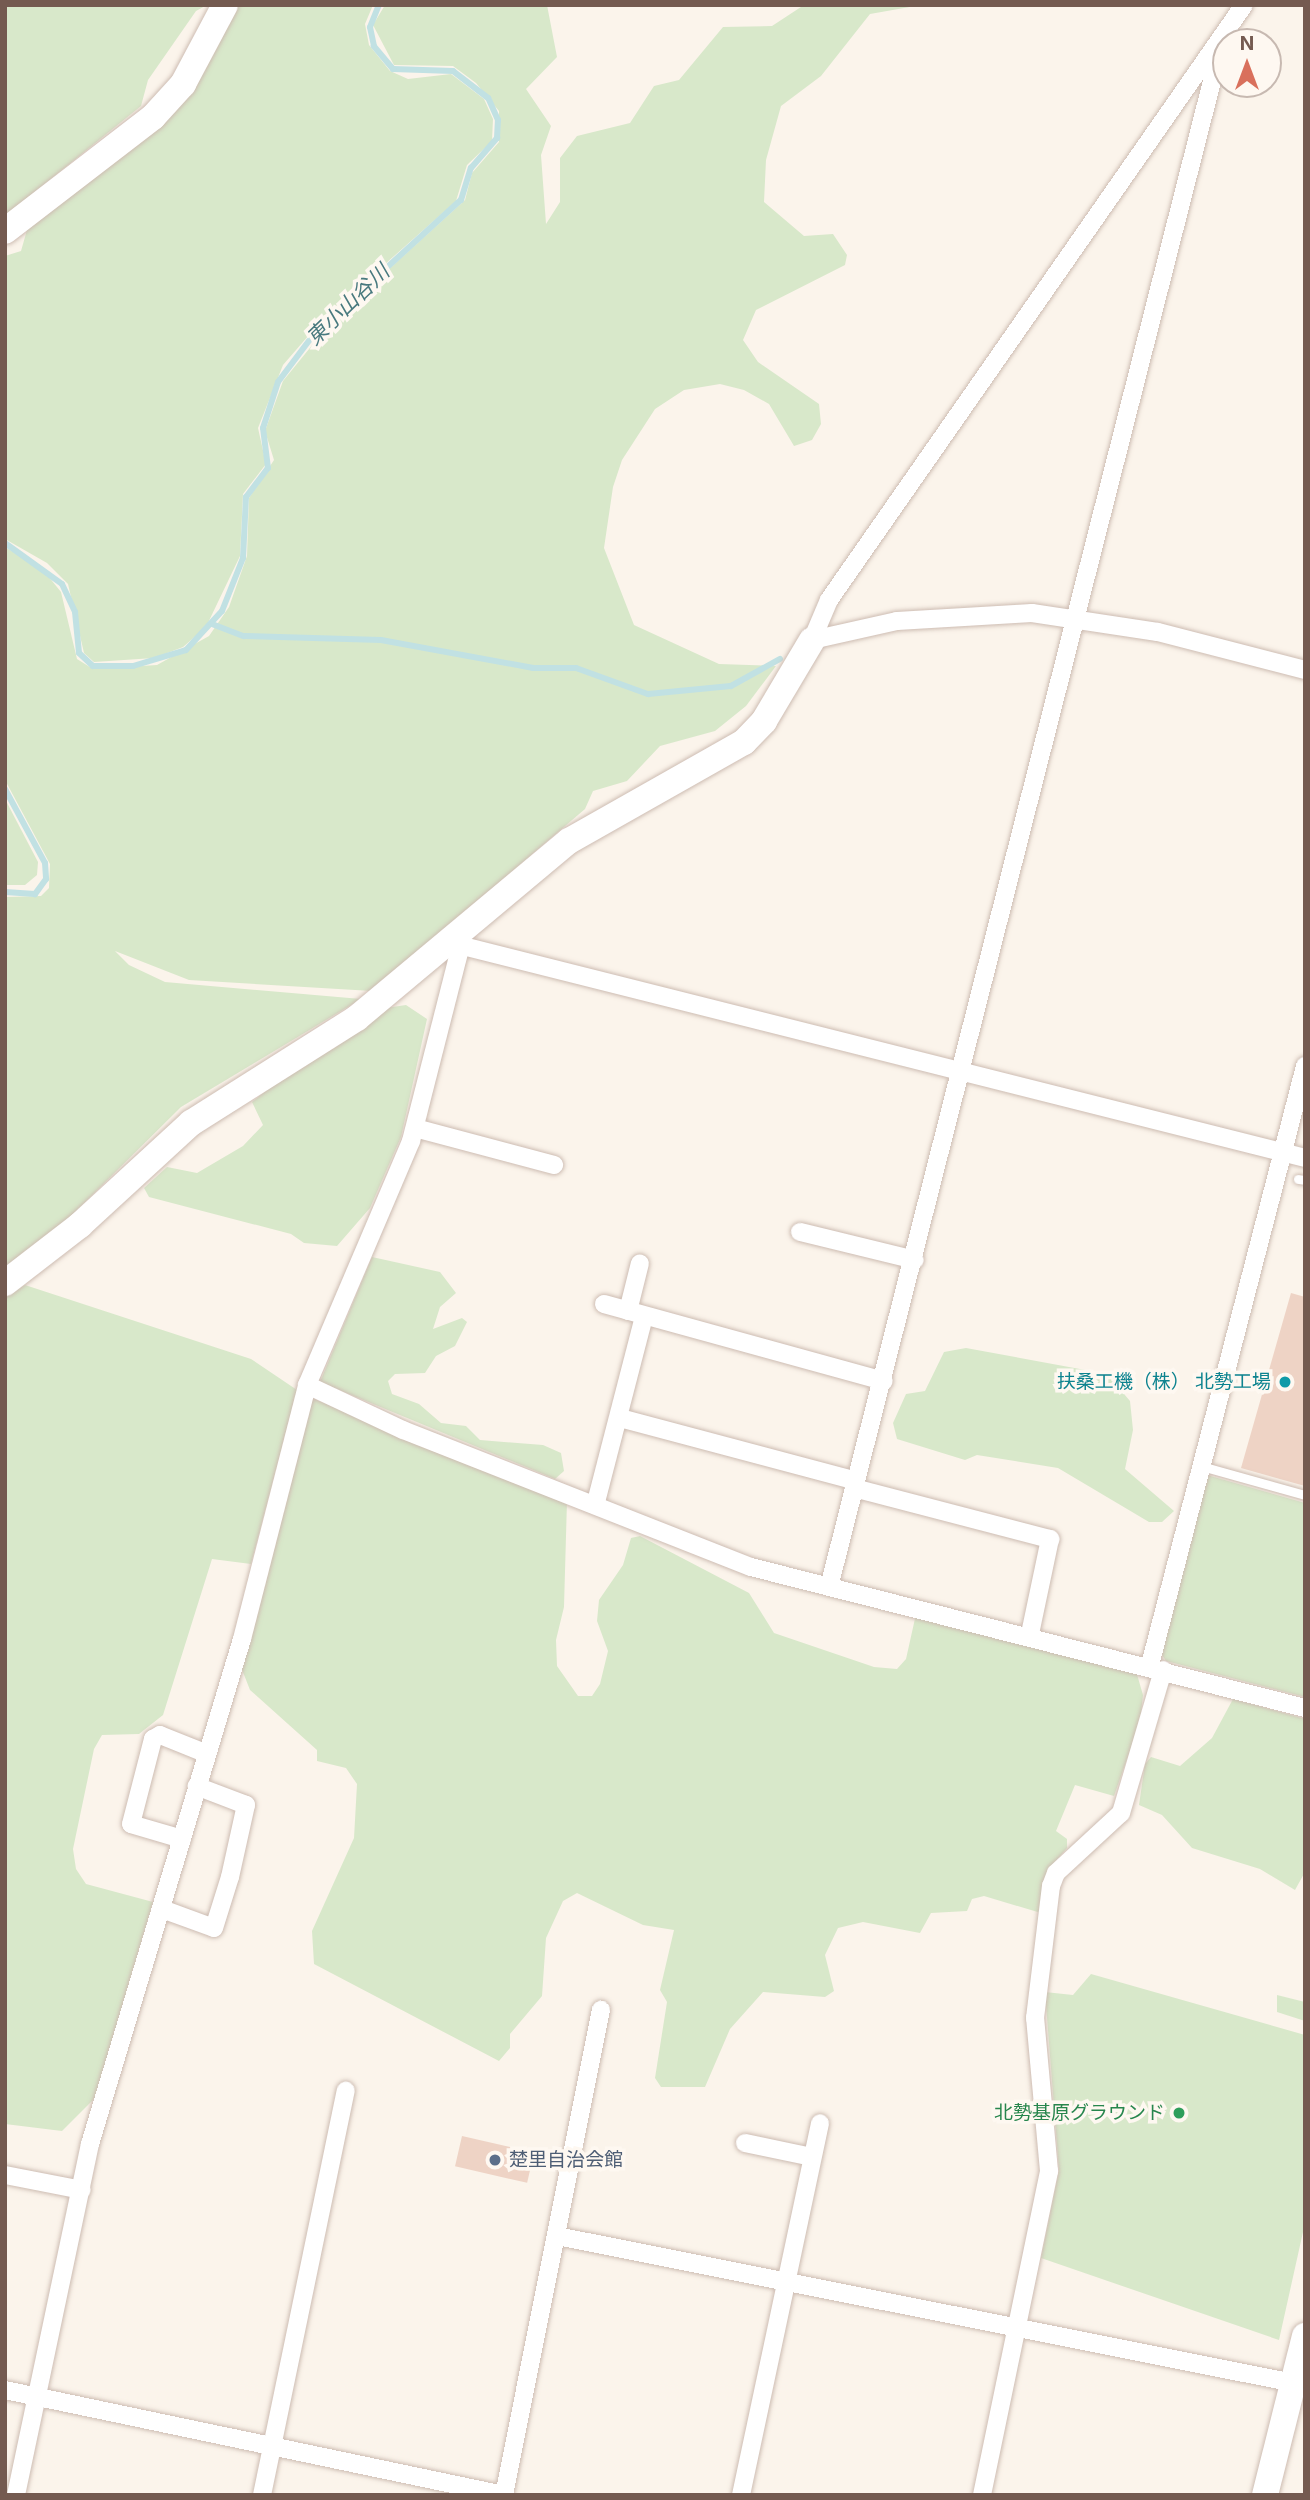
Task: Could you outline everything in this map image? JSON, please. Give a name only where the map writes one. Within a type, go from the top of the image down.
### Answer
[{"type":"street","points":[[5,231],[153,117],[183,84],[225,5]]},
{"type":"street","points":[[1228,28],[1244,5]]},
{"type":"street","points":[[5,1283],[80,1225],[191,1123],[357,1018],[456,944],[569,841],[744,742],[764,722],[812,640],[830,600],[1212,51]]},
{"type":"street","points":[[830,1583],[963,1073],[1075,617],[1212,81]]},
{"type":"street","points":[[812,640],[854,626],[954,615],[1075,617],[1305,670]]},
{"type":"street","points":[[456,944],[1305,1158]]},
{"type":"street","points":[[16,2495],[82,2190],[205,1754],[242,1639],[307,1385],[415,1128],[456,944]]},
{"type":"street","points":[[982,2495],[1049,2171],[1035,2018],[1051,1886],[1056,1873],[1121,1812],[1157,1668],[1201,1466],[1305,1066]]},
{"type":"street","points":[[415,1128],[554,1165]]},
{"type":"street","points":[[800,1232],[915,1260]]},
{"type":"street","points":[[596,1502],[620,1418],[636,1314],[640,1263]]},
{"type":"street","points":[[604,1304],[884,1381]]},
{"type":"street","points":[[307,1385],[403,1430],[596,1502],[751,1567],[830,1583],[1030,1633],[1305,1708]]},
{"type":"street","points":[[620,1418],[1050,1539],[1030,1633]]},
{"type":"street","points":[[182,1839],[131,1824],[153,1739],[160,1735],[205,1754]]},
{"type":"street","points":[[162,1909],[214,1928],[230,1877],[246,1805],[196,1786]]},
{"type":"street","points":[[5,2390],[272,2450],[504,2495],[601,2010]]},
{"type":"street","points":[[262,2495],[346,2091]]},
{"type":"street","points":[[741,2495],[820,2123]]},
{"type":"street","points":[[745,2143],[813,2157]]},
{"type":"street","points":[[5,2175],[82,2190]]},
{"type":"street","points":[[557,2236],[1018,2331],[1294,2383]]},
{"type":"street","points":[[1265,2495],[1304,2342]]},
{"type":"lane","points":[[1201,1466],[1305,1495]]},
{"type":"green space","points":[[5,5],[207,5],[196,11],[148,80],[141,106],[5,216]]},
{"type":"green space","points":[[237,5],[373,5],[365,24],[369,45],[390,71],[408,79],[451,74],[484,99],[493,119],[492,141],[467,165],[456,201],[322,320],[283,365],[258,428],[266,464],[243,494],[240,556],[206,627],[183,647],[154,658],[94,662],[84,653],[68,584],[47,563],[5,539],[5,256],[21,251],[27,230],[151,130]]},
{"type":"green space","points":[[385,5],[547,5],[557,57],[526,89],[551,126],[541,155],[546,224],[560,202],[560,158],[577,136],[630,123],[654,86],[679,80],[723,27],[772,26],[804,5],[921,5],[870,14],[821,76],[781,106],[766,160],[764,202],[804,236],[833,234],[847,255],[845,265],[756,310],[743,340],[758,362],[819,404],[821,424],[812,440],[794,446],[769,404],[744,390],[720,384],[684,390],[655,409],[622,460],[613,487],[604,548],[634,625],[719,664],[776,666],[746,706],[715,731],[660,746],[627,781],[593,791],[585,809],[372,991],[189,980],[115,951],[129,965],[165,982],[361,999],[181,1107],[69,1218],[5,1269],[5,897],[41,896],[49,888],[50,864],[5,780],[5,547],[44,571],[61,592],[77,659],[93,669],[157,665],[209,636],[229,607],[247,556],[249,498],[274,460],[265,431],[283,381],[331,322],[465,200],[472,173],[499,142],[499,111],[476,83],[453,66],[394,65],[373,25]]},
{"type":"green space","points":[[5,799],[38,862],[37,875],[25,885],[5,885]]},
{"type":"green space","points":[[406,1005],[427,1019],[401,1137],[370,1208],[337,1246],[304,1243],[291,1234],[149,1197],[144,1188],[167,1167],[197,1173],[243,1146],[263,1125],[252,1102],[386,1008]]},
{"type":"green space","points":[[372,1257],[440,1272],[456,1293],[440,1307],[433,1329],[462,1318],[467,1322],[455,1346],[436,1356],[425,1373],[395,1374],[388,1381],[392,1394],[419,1404],[441,1423],[466,1426],[480,1440],[543,1445],[561,1453],[564,1471],[555,1479],[320,1382]]},
{"type":"green space","points":[[25,1285],[251,1359],[297,1390],[251,1564],[212,1559],[163,1715],[139,1734],[102,1735],[94,1749],[73,1849],[76,1869],[86,1884],[153,1902],[95,2098],[62,2131],[5,2124],[5,1297]]},
{"type":"green space","points":[[966,1348],[1107,1374],[1130,1401],[1133,1430],[1125,1469],[1174,1511],[1162,1522],[1149,1522],[1058,1468],[977,1455],[965,1460],[897,1439],[893,1423],[906,1394],[925,1391],[944,1352]]},
{"type":"green space","points":[[309,1397],[567,1501],[564,1607],[556,1640],[557,1666],[578,1696],[592,1696],[600,1684],[608,1651],[597,1621],[599,1600],[623,1565],[631,1538],[640,1536],[749,1593],[774,1633],[874,1667],[897,1669],[906,1659],[916,1614],[1136,1671],[1143,1695],[1140,1722],[1114,1796],[1075,1785],[1056,1831],[1067,1839],[1067,1848],[1053,1864],[1041,1913],[984,1896],[972,1899],[967,1911],[931,1913],[920,1933],[863,1922],[838,1928],[825,1955],[834,1991],[825,1997],[763,1992],[730,2029],[705,2087],[661,2087],[655,2078],[667,2002],[660,1990],[674,1930],[643,1925],[577,1893],[563,1901],[546,1938],[542,1996],[510,2034],[510,2048],[499,2061],[314,1964],[312,1931],[354,1838],[357,1784],[346,1768],[317,1761],[317,1750],[250,1690],[239,1662]]},
{"type":"green space","points":[[1207,1475],[1305,1503],[1305,1697],[1166,1661],[1160,1652]]},
{"type":"green space","points":[[1233,1699],[1305,1719],[1305,1872],[1295,1890],[1260,1869],[1192,1848],[1162,1815],[1139,1805],[1145,1764],[1151,1757],[1180,1766],[1212,1738]]},
{"type":"green space","name":"北勢基原グラウンド","points":[[1091,1974],[1305,2035],[1305,2223],[1279,2340],[1041,2258],[1059,2170],[1045,1992],[1073,1995]]},
{"type":"green space","points":[[1277,1995],[1305,2002],[1305,2021],[1277,2012]]},
{"type":"building","name":"扶桑工機（株） 北勢工場","points":[[1291,1293],[1305,1297],[1305,1486],[1241,1468]]},
{"type":"building","name":"楚里自治会館","points":[[462,2136],[534,2153],[527,2183],[455,2166]]},
{"type":"waterway","name":"東小山谷川","points":[[5,543],[62,584],[75,612],[79,653],[93,666],[133,666],[186,650],[222,611],[243,558],[246,497],[268,468],[263,428],[278,382],[314,334],[461,200],[471,168],[497,138],[498,120],[488,98],[453,71],[393,69],[374,46],[370,27],[379,5]]},
{"type":"waterway","points":[[212,624],[244,636],[381,640],[533,668],[576,668],[648,694],[731,686],[780,659]]},
{"type":"waterway","name":"東小山谷川","points":[[5,789],[45,863],[46,879],[35,894],[5,892]]},
{"type":"place","name":"扶桑工機（株） 北勢工場","points":[[1285,1382]]},
{"type":"place","name":"北勢基原グラウンド","points":[[1179,2113]]},
{"type":"place","name":"楚里自治会館","points":[[495,2160]]}]
